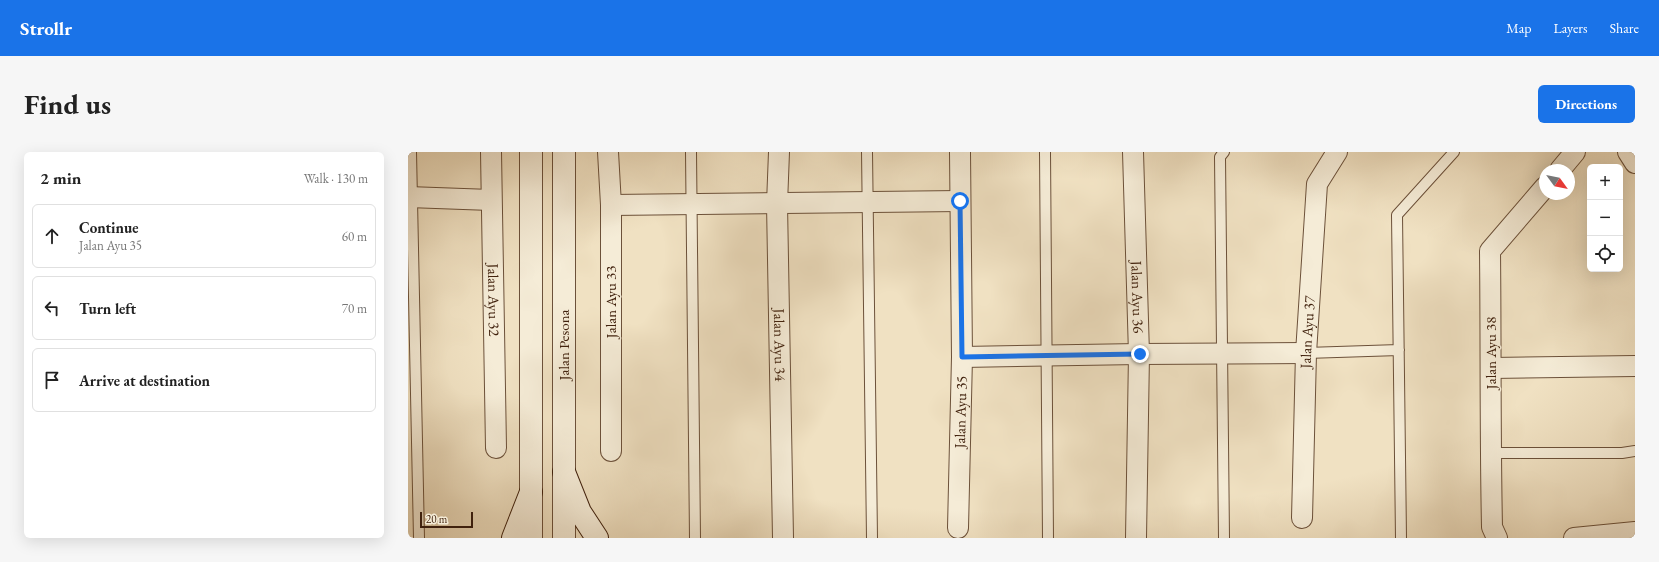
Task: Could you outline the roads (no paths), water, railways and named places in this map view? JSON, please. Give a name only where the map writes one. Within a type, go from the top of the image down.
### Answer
[{"type":"street","name":"Jalan Ayu 32","points":[[491,152],[496,448]]},
{"type":"street","points":[[531,152],[531,538]]},
{"type":"street","name":"Jalan Pesona","points":[[564,152],[564,538]]},
{"type":"street","name":"Jalan Ayu 33","points":[[608,152],[610,205],[611,451]]},
{"type":"street","name":"Jalan Ayu 34","points":[[779,152],[777,204],[783,538]]},
{"type":"street","name":"Jalan Ayu 35","points":[[958,528],[962,357],[960,152]]},
{"type":"street","name":"Jalan Ayu 36","points":[[1133,152],[1140,354],[1136,538]]},
{"type":"street","name":"Jalan Ayu 37","points":[[1302,518],[1306,353],[1317,184],[1337,152]]},
{"type":"street","points":[[1565,164],[1575,152]]},
{"type":"street","points":[[1628,152],[1635,163]]},
{"type":"street","name":"Jalan Ayu 38","points":[[1497,538],[1492,527],[1490,453],[1492,368],[1490,251],[1539,194]]},
{"type":"street","points":[[410,197],[491,200]]},
{"type":"street","points":[[610,205],[960,201]]},
{"type":"street","points":[[962,357],[1306,353]]},
{"type":"street","points":[[1492,368],[1635,366]]},
{"type":"street","points":[[564,472],[580,512],[597,538]]},
{"type":"street","points":[[513,538],[531,492]]},
{"type":"street","points":[[1574,538],[1635,532]]},
{"type":"lane","points":[[411,152],[410,197],[419,538]]},
{"type":"lane","points":[[691,152],[695,538]]},
{"type":"lane","points":[[867,152],[872,538]]},
{"type":"lane","points":[[1046,152],[1048,538]]},
{"type":"lane","points":[[1224,152],[1220,157],[1224,538]]},
{"type":"lane","points":[[1401,538],[1398,350],[1398,215],[1454,152]]},
{"type":"lane","points":[[1306,353],[1398,350]]},
{"type":"lane","points":[[1490,453],[1622,453],[1635,451]]}]
